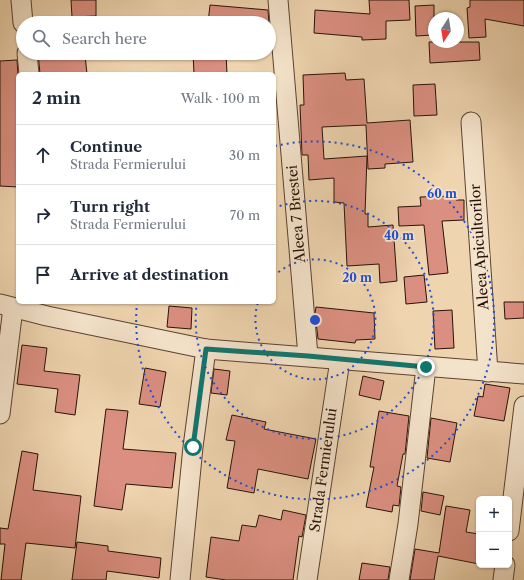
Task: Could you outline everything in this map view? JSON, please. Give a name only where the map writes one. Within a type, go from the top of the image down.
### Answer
[{"type":"street","points":[[21,0],[22,16]]},
{"type":"street","name":"Aleea 7 Brestei","points":[[278,0],[308,356]]},
{"type":"street","points":[[27,60],[29,72]]},
{"type":"street","name":"Aleea Apicultorilor","points":[[471,122],[488,372]]},
{"type":"street","points":[[0,414],[7,306],[47,309],[206,349],[524,374]]},
{"type":"street","points":[[180,580],[193,447],[206,349]]},
{"type":"street","name":"Strada Fermierului","points":[[307,580],[340,360]]},
{"type":"street","points":[[400,580],[426,367]]},
{"type":"street","points":[[512,506],[524,406]]},
{"type":"street","points":[[503,580],[505,568]]},
{"type":"building","points":[[71,0],[96,0],[96,16],[72,16]]},
{"type":"building","points":[[369,0],[409,0],[410,20],[386,21],[386,39],[362,40],[362,37],[314,33],[315,10],[370,14]]},
{"type":"building","points":[[470,0],[524,0],[524,26],[485,19],[486,37],[469,38],[467,8],[470,7]]},
{"type":"building","points":[[210,5],[268,10],[268,16],[209,16]]},
{"type":"building","points":[[434,5],[434,12],[428,12],[428,35],[416,36],[415,6]]},
{"type":"building","points":[[464,42],[479,42],[480,60],[430,63],[429,48],[464,48]]},
{"type":"building","points":[[17,60],[16,187],[0,186],[0,61]]},
{"type":"building","points":[[39,60],[86,60],[87,72],[40,72]]},
{"type":"building","points":[[193,60],[226,60],[227,72],[194,72]]},
{"type":"building","points":[[345,73],[346,80],[364,79],[367,123],[410,120],[413,162],[385,164],[385,168],[368,169],[366,125],[322,127],[324,159],[367,156],[365,214],[368,214],[368,227],[393,225],[397,281],[380,283],[379,264],[347,266],[344,203],[334,202],[334,178],[309,180],[308,155],[302,155],[300,105],[304,105],[303,75]]},
{"type":"building","points":[[435,84],[437,115],[414,116],[413,85]]},
{"type":"building","points":[[456,196],[456,200],[464,200],[464,220],[442,221],[448,273],[429,275],[424,225],[399,226],[398,207],[421,206],[420,197]]},
{"type":"building","points":[[424,275],[427,302],[406,304],[404,277]]},
{"type":"building","points":[[504,302],[524,302],[524,318],[505,319]]},
{"type":"building","points":[[169,306],[192,308],[191,329],[167,327]]},
{"type":"building","points":[[316,307],[374,313],[375,339],[356,340],[355,343],[318,339],[315,313]]},
{"type":"building","points":[[452,310],[454,348],[435,349],[433,311]]},
{"type":"building","points":[[22,345],[47,348],[44,371],[80,375],[75,415],[55,412],[58,389],[17,384]]},
{"type":"building","points":[[145,368],[166,372],[160,407],[139,404]]},
{"type":"building","points":[[214,369],[230,371],[227,395],[211,393]]},
{"type":"building","points":[[363,376],[384,381],[380,400],[359,395]]},
{"type":"building","points":[[485,384],[510,388],[504,421],[474,416],[478,396],[483,397]]},
{"type":"building","points":[[106,409],[128,411],[123,449],[176,453],[172,488],[126,484],[122,510],[94,506]]},
{"type":"building","points":[[379,411],[409,416],[405,454],[403,454],[397,486],[401,487],[399,506],[393,505],[392,512],[366,507],[374,467],[370,467]]},
{"type":"building","points":[[232,415],[266,422],[264,429],[316,439],[308,479],[258,469],[254,493],[227,488],[235,441],[226,440]]},
{"type":"building","points":[[431,418],[457,423],[450,462],[427,458]]},
{"type":"building","points":[[22,451],[38,454],[33,490],[81,496],[75,548],[26,543],[21,580],[1,580],[5,544],[0,544],[0,528],[8,529]]},
{"type":"building","points":[[423,492],[444,496],[440,515],[421,511]]},
{"type":"building","points":[[446,506],[470,510],[466,532],[476,534],[476,563],[438,556],[434,580],[410,580],[415,549],[439,553]]},
{"type":"building","points":[[283,510],[306,515],[302,537],[299,536],[293,580],[226,580],[206,577],[211,537],[239,541],[242,525],[256,527],[259,515],[281,520]]},
{"type":"building","points":[[77,542],[108,546],[108,551],[161,558],[159,578],[107,571],[106,580],[72,580]]},
{"type":"building","points":[[362,563],[390,567],[388,580],[359,580]]},
{"type":"route","points":[[193,447],[206,349],[308,356],[426,367]]}]
